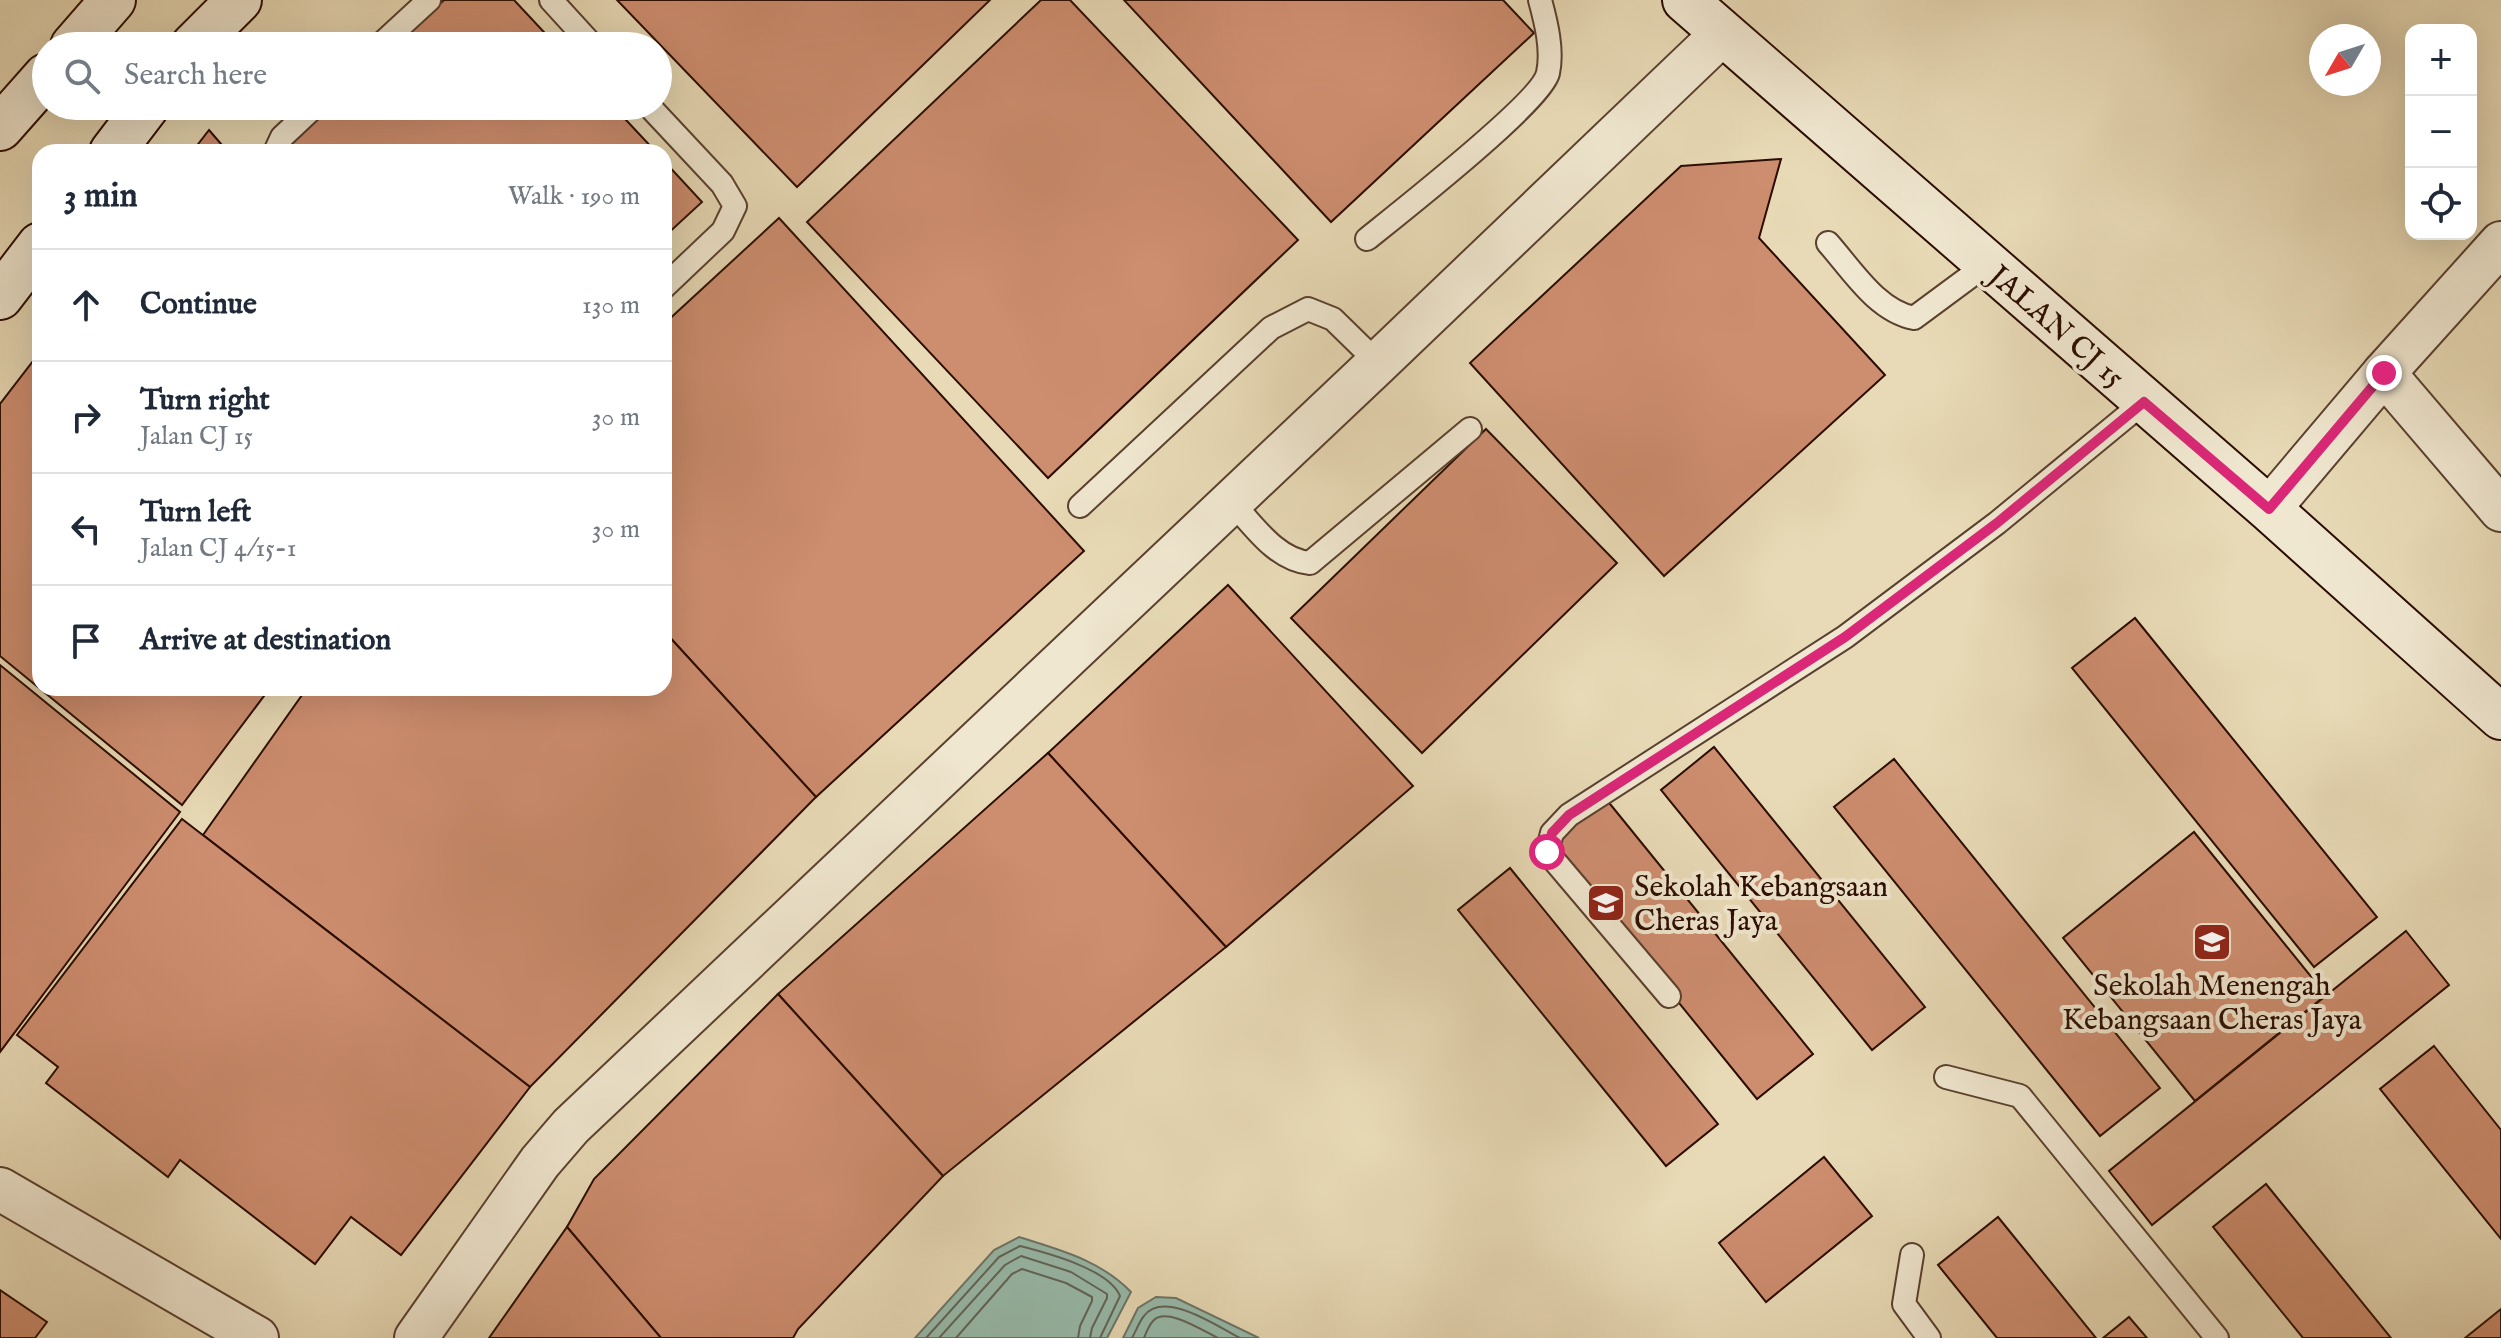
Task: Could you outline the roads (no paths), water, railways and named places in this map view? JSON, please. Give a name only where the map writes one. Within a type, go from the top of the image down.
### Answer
[{"type":"street","points":[[85,32],[113,0]]},
{"type":"street","points":[[207,32],[239,0]]},
{"type":"street","name":"JALAN CJ 15","points":[[1685,0],[2269,509],[2501,717]]},
{"type":"street","points":[[416,1338],[540,1162],[571,1126],[1722,34]]},
{"type":"street","points":[[0,128],[32,92]]},
{"type":"street","points":[[118,144],[136,120]]},
{"type":"street","points":[[2269,509],[2384,373],[2501,243]]},
{"type":"street","points":[[0,297],[32,255]]},
{"type":"street","points":[[2384,373],[2501,510]]},
{"type":"street","points":[[0,1189],[257,1338]]},
{"type":"lane","points":[[394,32],[429,0]]},
{"type":"lane","points":[[551,0],[580,32]]},
{"type":"lane","points":[[1367,239],[1520,110],[1548,75],[1548,29],[1540,0]]},
{"type":"lane","points":[[279,144],[300,120]]},
{"type":"lane","points":[[662,120],[722,184],[735,206],[723,231],[672,279]]},
{"type":"lane","points":[[1828,243],[1883,305],[1914,318],[1987,264]]},
{"type":"lane","points":[[1080,506],[1271,328],[1308,309],[1333,319],[1378,363]]},
{"type":"lane","points":[[1669,996],[1547,852],[1552,833],[1569,815],[1845,637],[1997,523],[2144,402]]},
{"type":"lane","points":[[1231,501],[1271,545],[1295,562],[1310,563],[1470,429]]},
{"type":"lane","points":[[1946,1077],[2020,1096],[2217,1338]]},
{"type":"lane","points":[[1912,1255],[1904,1304],[1929,1338]]},
{"type":"water","points":[[1019,1237],[1093,1264],[1131,1292],[1107,1338],[915,1338],[994,1250]]},
{"type":"water","points":[[1156,1297],[1176,1298],[1259,1338],[1123,1338],[1138,1308]]},
{"type":"place","name":"Sekolah Kebangsaan Cheras Jaya","points":[[1606,903]]},
{"type":"place","name":"Sekolah Menengah Kebangsaan Cheras Jaya","points":[[2212,942]]}]
